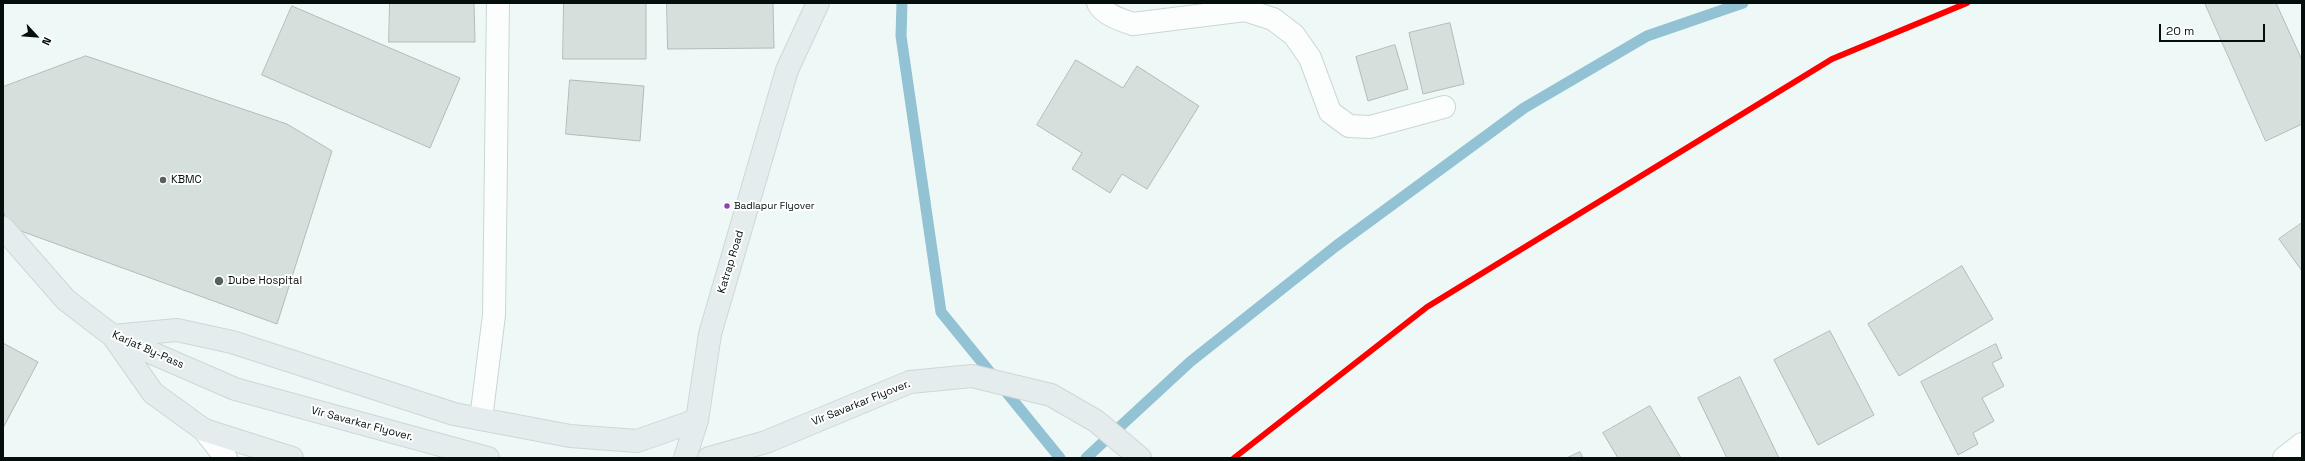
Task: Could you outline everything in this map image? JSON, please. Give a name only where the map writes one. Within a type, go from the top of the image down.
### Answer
[{"type":"main road","name":"Katrap Road","points":[[685,458],[697,420],[710,334],[787,70],[818,3]]},
{"type":"main road","name":"Karjat By-Pass","points":[[3,228],[66,300],[113,336],[235,389]]},
{"type":"main road","points":[[292,458],[204,430],[153,393],[113,336],[177,330],[232,342],[454,414],[570,436],[637,440],[697,420]]},
{"type":"main road","name":"Vir Savarkar Flyover.","points":[[709,458],[766,442],[910,382],[972,376],[1051,395],[1096,421],[1140,458]]},
{"type":"main road","name":"Vir Savarkar Flyover.","points":[[235,389],[488,458]]},
{"type":"street","points":[[481,419],[494,315],[498,3]]},
{"type":"street","points":[[1098,3],[1100,8],[1117,18],[1133,24],[1245,10],[1273,19],[1294,35],[1310,58],[1330,112],[1349,126],[1370,127],[1444,107]]},
{"type":"street","points":[[204,430],[226,458]]},
{"type":"street","points":[[2284,458],[2302,444]]},
{"type":"building","points":[[390,3],[474,3],[475,42],[389,42]]},
{"type":"building","points":[[564,3],[646,3],[646,59],[563,59]]},
{"type":"building","points":[[667,3],[773,3],[774,48],[668,49]]},
{"type":"building","points":[[2205,3],[2276,3],[2302,60],[2302,124],[2266,141]]},
{"type":"building","points":[[292,6],[460,78],[430,148],[262,75]]},
{"type":"building","points":[[1450,23],[1464,84],[1423,94],[1409,33]]},
{"type":"building","points":[[1395,45],[1408,89],[1368,101],[1356,57]]},
{"type":"building","name":"KBMC","points":[[86,56],[287,124],[332,151],[277,324],[7,226],[3,210],[3,87]]},
{"type":"building","points":[[1076,60],[1123,88],[1137,66],[1199,106],[1147,189],[1122,174],[1110,193],[1072,169],[1082,153],[1037,125]]},
{"type":"building","points":[[570,80],[644,86],[640,141],[566,134]]},
{"type":"building","points":[[2302,223],[2302,271],[2279,239]]},
{"type":"building","points":[[1962,266],[1993,319],[1899,376],[1868,324]]},
{"type":"building","points":[[1830,331],[1874,415],[1818,445],[1774,360]]},
{"type":"building","points":[[3,343],[38,362],[3,428]]},
{"type":"building","points":[[1996,344],[2002,358],[1992,363],[2004,386],[1982,398],[1994,421],[1973,433],[1978,444],[1958,455],[1921,382]]},
{"type":"building","points":[[1740,377],[1779,458],[1727,458],[1698,398]]},
{"type":"building","points":[[1650,406],[1681,458],[1618,458],[1603,433]]},
{"type":"building","points":[[1580,452],[1583,458],[1567,458]]},
{"type":"waterway","points":[[902,3],[901,36],[941,312],[1060,458]]},
{"type":"waterway","points":[[1086,458],[1190,362],[1336,246],[1524,108],[1647,36],[1743,3]]},
{"type":"transit line","points":[[1234,458],[1427,307],[1832,59],[1967,3]]},
{"type":"place","name":"KBMC","points":[[163,180]]},
{"type":"place","name":"Badlapur Flyover","points":[[727,206]]},
{"type":"place","name":"Dube Hospital","points":[[219,281]]}]
